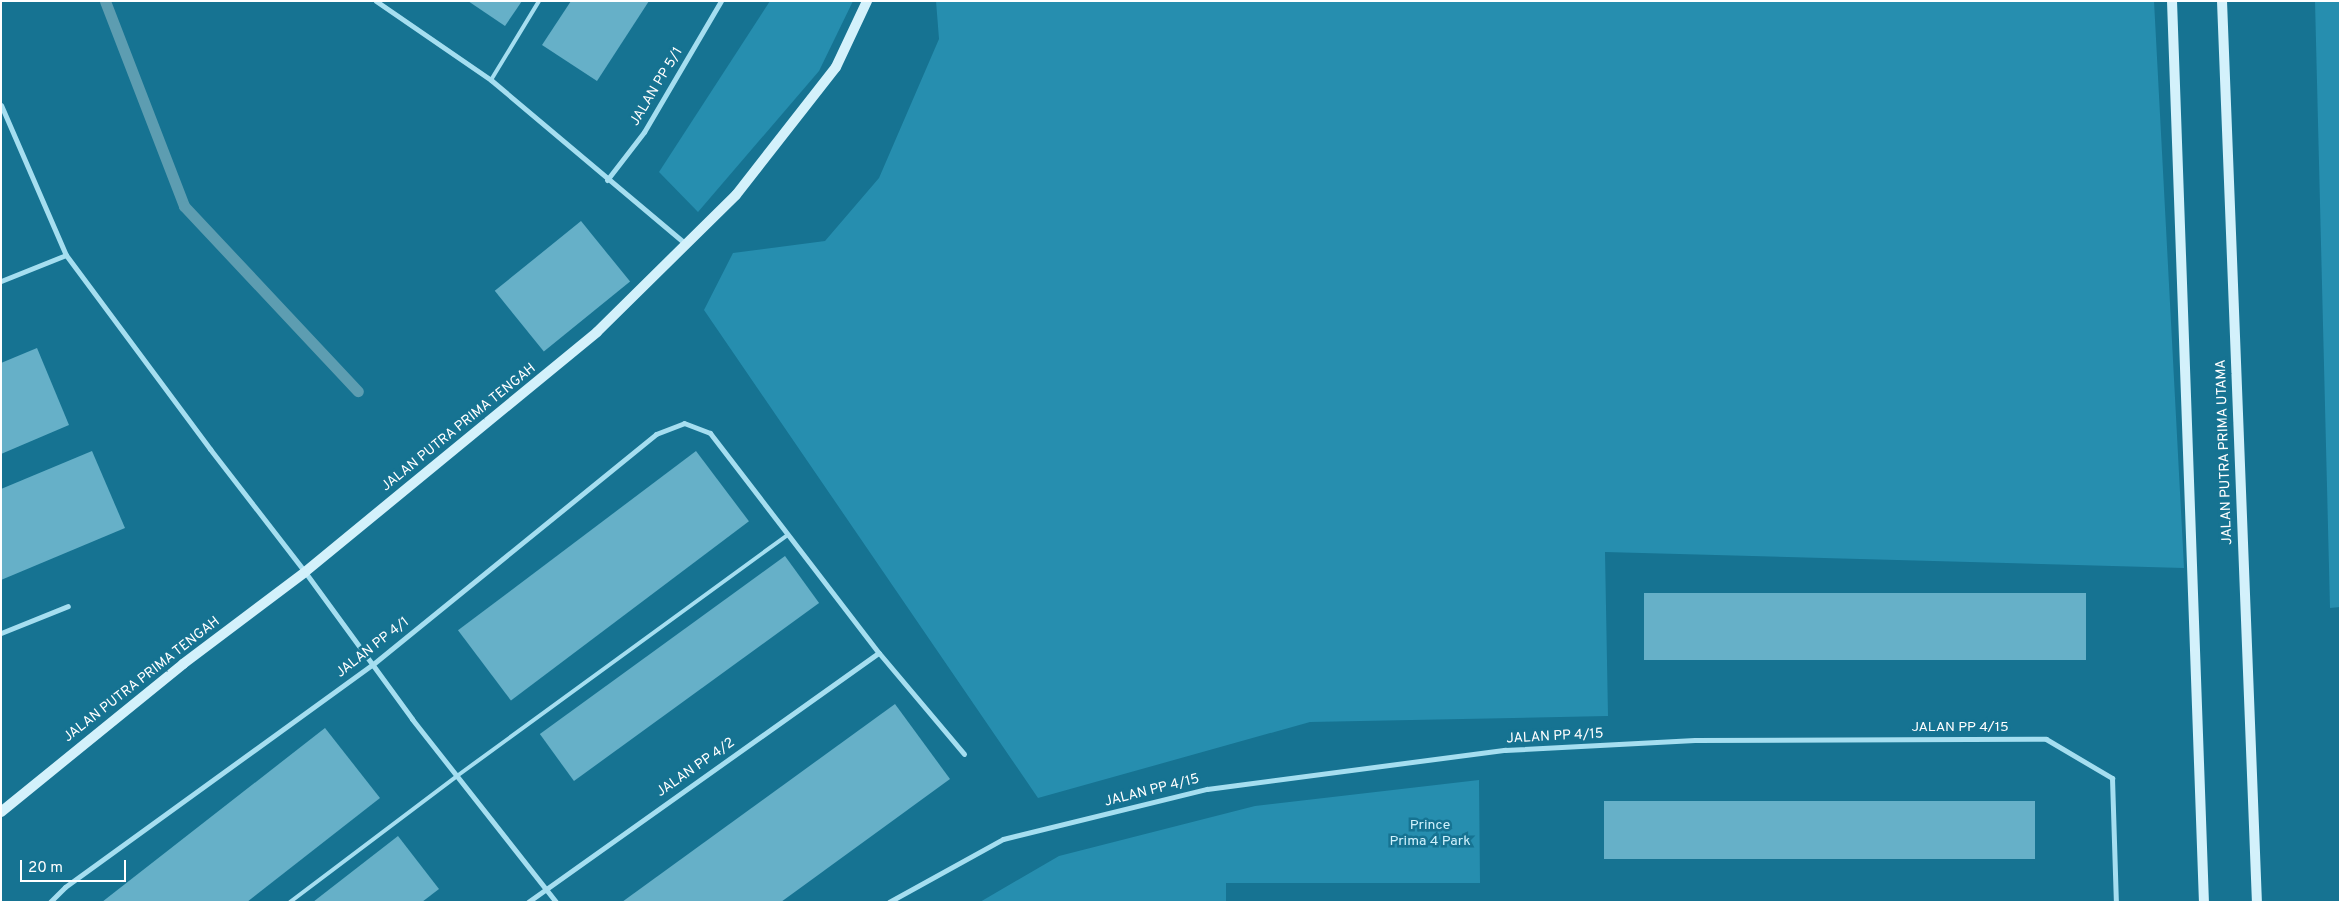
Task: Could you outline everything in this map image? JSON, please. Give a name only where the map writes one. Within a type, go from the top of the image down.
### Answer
[{"type":"street","points":[[376,1],[491,80],[607,180],[686,244]]},
{"type":"street","name":"JALAN PP 5/1","points":[[607,180],[644,132],[721,1]]},
{"type":"street","name":"JALAN PUTRA PRIMA TENGAH","points":[[1,812],[183,664],[305,572],[597,332],[736,195],[836,67],[867,1]]},
{"type":"street","points":[[2172,1],[2204,902]]},
{"type":"street","name":"JALAN PUTRA PRIMA UTAMA","points":[[2222,1],[2257,902]]},
{"type":"street","points":[[1,105],[66,255],[456,776],[556,902]]},
{"type":"street","points":[[1,281],[66,255]]},
{"type":"street","name":"JALAN PP 4/1","points":[[50,902],[65,888],[372,665],[656,434],[684,423],[710,433],[788,535]]},
{"type":"street","points":[[788,535],[879,653],[964,754]]},
{"type":"street","points":[[1,633],[68,606]]},
{"type":"street","name":"JALAN PP 4/2","points":[[528,902],[879,653]]},
{"type":"street","name":"JALAN PP 4/15","points":[[889,902],[1003,839],[1207,789],[1505,750],[1695,740],[2046,739],[2112,778],[2116,902]]},
{"type":"lane","points":[[491,80],[539,1]]},
{"type":"lane","points":[[290,902],[456,776],[788,535]]},
{"type":"green space","points":[[770,1],[853,1],[819,71],[698,212],[659,172]]},
{"type":"green space","points":[[936,1],[2154,1],[2184,568],[1605,552],[1608,716],[1310,722],[1038,798],[704,310],[733,253],[825,241],[879,178],[939,39]]},
{"type":"green space","points":[[2315,1],[2340,1],[2340,607],[2330,608]]},
{"type":"green space","name":"Prince Prima 4 Park","points":[[1479,780],[1480,883],[1226,883],[1226,902],[980,902],[1059,856],[1255,806]]},
{"type":"building","points":[[468,1],[522,1],[505,26]]},
{"type":"building","points":[[571,1],[649,1],[597,81],[542,45]]},
{"type":"building","points":[[581,221],[630,282],[544,351],[495,291]]},
{"type":"building","points":[[37,348],[69,425],[1,454],[1,363]]},
{"type":"building","points":[[92,451],[125,528],[1,580],[1,489]]},
{"type":"building","points":[[696,451],[749,521],[511,701],[458,630]]},
{"type":"building","points":[[785,556],[819,603],[574,781],[540,734]]},
{"type":"building","points":[[1644,593],[2086,593],[2086,660],[1644,660]]},
{"type":"building","points":[[895,704],[950,779],[781,902],[622,902]]},
{"type":"building","points":[[325,728],[380,798],[247,902],[102,902]]},
{"type":"building","points":[[1604,801],[2035,801],[2035,859],[1604,859]]},
{"type":"building","points":[[398,836],[439,889],[422,902],[313,902]]},
{"type":"waterway","points":[[105,1],[184,206],[358,391]]}]
